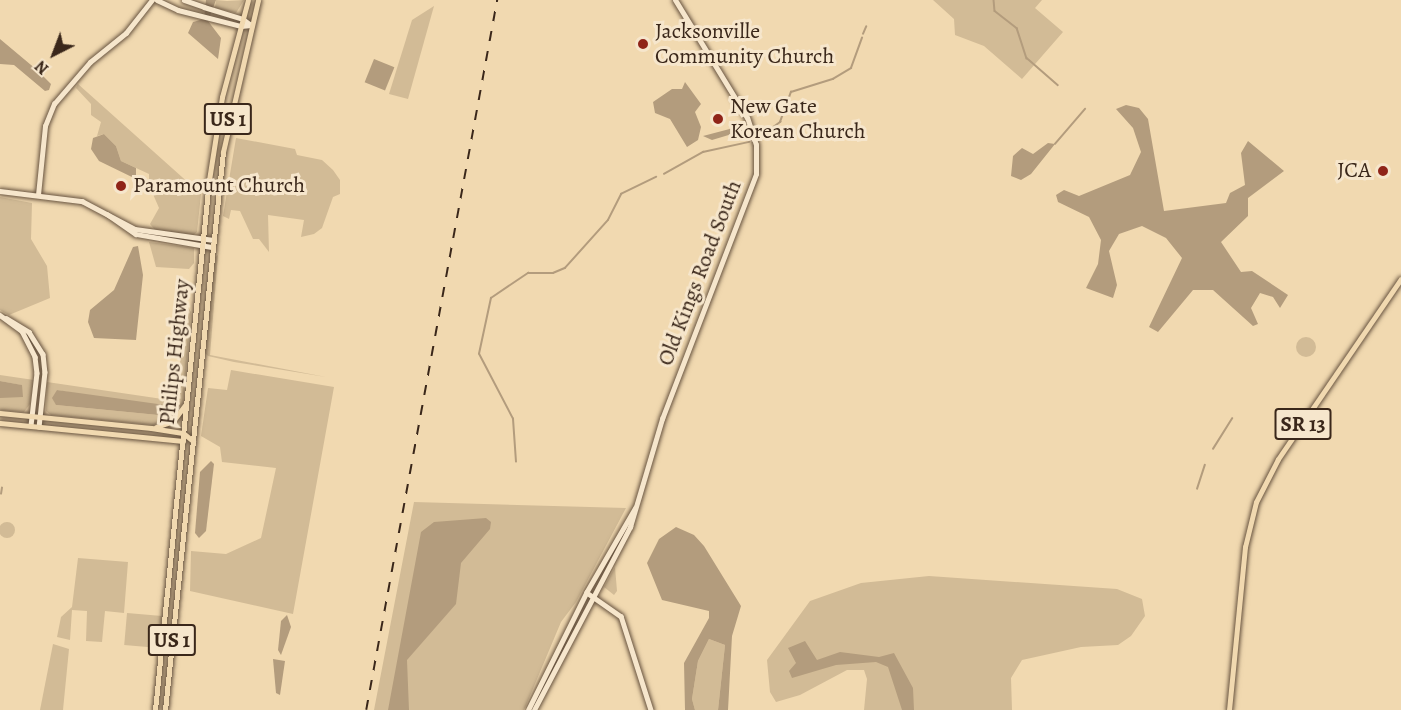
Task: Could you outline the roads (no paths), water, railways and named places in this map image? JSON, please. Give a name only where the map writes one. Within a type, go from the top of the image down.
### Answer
[{"type":"main road","name":"Philips Highway","points":[[155,707],[217,121],[248,0]]},
{"type":"main road","name":"Philips Highway","points":[[165,707],[212,247],[227,123],[258,0]]},
{"type":"main road","points":[[217,121],[227,123]]},
{"type":"main road","name":"SR 13","points":[[1229,710],[1245,547],[1256,502],[1278,459],[1401,279]]},
{"type":"main road","points":[[191,356],[201,358]]},
{"type":"main road","points":[[151,428],[173,421],[187,400]]},
{"type":"main road","points":[[0,413],[151,428],[183,433],[193,441]]},
{"type":"main road","points":[[0,423],[193,441]]},
{"type":"main road","points":[[155,707],[165,707]]},
{"type":"street","points":[[38,195],[45,126],[54,104],[90,62],[126,33],[152,0]]},
{"type":"street","points":[[157,0],[241,26],[250,25]]},
{"type":"street","points":[[184,0],[243,18],[250,25]]},
{"type":"street","name":"Old Kings Road South","points":[[589,594],[627,535],[662,419],[750,195],[757,160],[747,118],[675,0]]},
{"type":"street","points":[[189,11],[192,3]]},
{"type":"street","points":[[0,191],[82,201],[103,210],[135,230],[213,240]]},
{"type":"street","points":[[103,210],[136,234],[212,247]]},
{"type":"street","points":[[0,315],[29,332],[43,354],[45,372],[39,427]]},
{"type":"street","points":[[6,318],[28,338],[35,357],[31,426]]},
{"type":"street","points":[[528,710],[589,594]]},
{"type":"street","points":[[534,710],[589,594]]},
{"type":"street","points":[[589,594],[621,616],[651,710]]},
{"type":"waterway","points":[[994,0],[995,11],[1017,28],[1027,58],[1058,85]]},
{"type":"waterway","points":[[863,34],[866,27]]},
{"type":"waterway","points":[[761,136],[780,122],[791,92],[833,79],[851,68],[862,38]]},
{"type":"waterway","points":[[1055,144],[1085,109]]},
{"type":"waterway","points":[[664,174],[703,152],[749,142]]},
{"type":"waterway","points":[[516,462],[513,419],[479,354],[491,298],[528,273],[553,273],[565,268],[608,220],[621,194],[656,177]]},
{"type":"waterway","points":[[1213,449],[1232,418]]},
{"type":"waterway","points":[[1197,489],[1205,465]]},
{"type":"waterway","points":[[1,494],[2,488]]},
{"type":"railway","points":[[366,710],[497,0]]},
{"type":"place","name":"Jacksonville Community Church","points":[[643,44]]},
{"type":"place","name":"New Gate Korean Church","points":[[718,119]]},
{"type":"place","name":"JCA","points":[[1383,171]]},
{"type":"place","name":"Paramount Church","points":[[121,186]]}]
